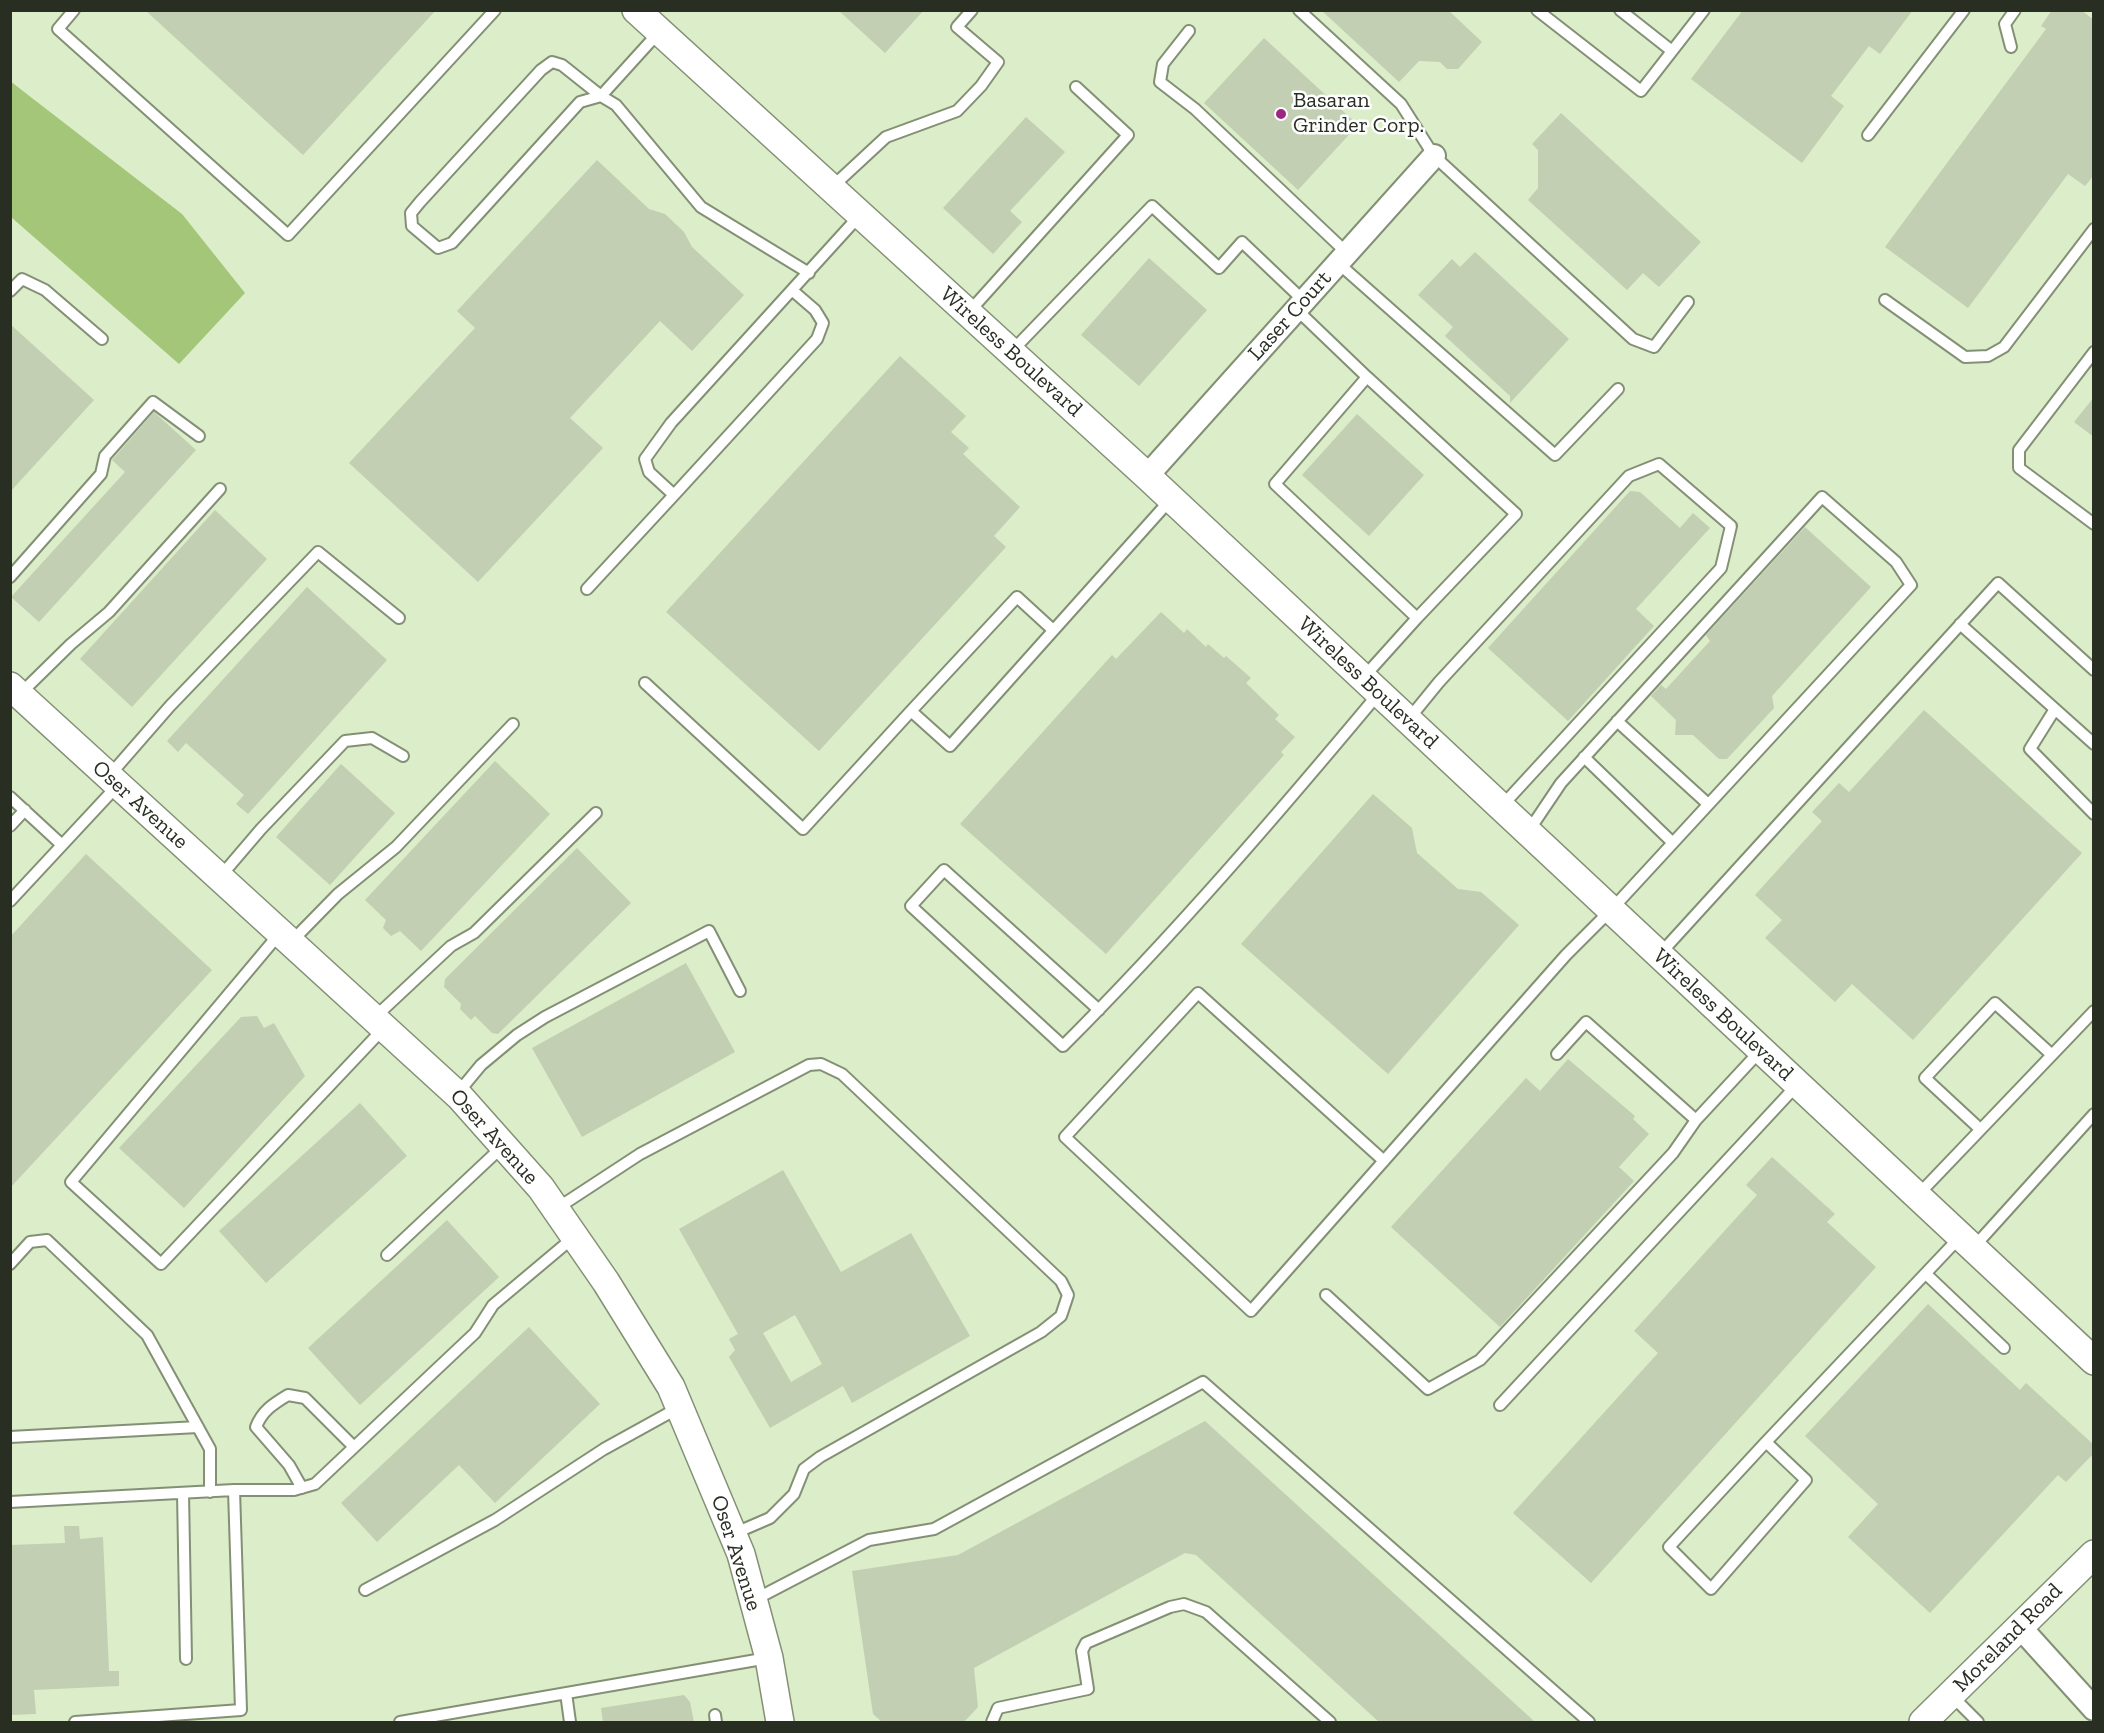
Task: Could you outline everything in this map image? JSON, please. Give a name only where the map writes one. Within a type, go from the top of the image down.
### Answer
[{"type":"street","name":"Wireless Boulevard","points":[[636,10],[1172,499],[2094,1361]]},
{"type":"street","name":"Laser Court","points":[[1147,476],[1434,156]]},
{"type":"street","name":"Oser Avenue","points":[[15,690],[457,1094],[556,1209],[666,1378],[680,1407],[733,1534],[769,1658],[780,1722]]},
{"type":"street","name":"Moreland Road","points":[[1923,1722],[2094,1554]]},
{"type":"street","points":[[2019,1626],[2094,1709]]},
{"type":"lane","points":[[74,10],[58,29],[288,235],[495,10]]},
{"type":"lane","points":[[831,188],[885,137],[957,111],[981,86],[998,62],[957,27],[972,10]]},
{"type":"lane","points":[[1299,10],[1401,104],[1434,156],[1633,339],[1654,347],[1688,302]]},
{"type":"lane","points":[[1537,10],[1641,91],[1704,10]]},
{"type":"lane","points":[[1620,10],[1672,51]]},
{"type":"lane","points":[[1868,135],[1964,10]]},
{"type":"lane","points":[[2011,47],[2005,24],[2015,10]]},
{"type":"lane","points":[[1189,31],[1163,64],[1160,82],[1195,109],[1342,258],[1555,455],[1618,389]]},
{"type":"lane","points":[[659,32],[601,96],[580,102],[452,243],[438,248],[412,226],[411,213],[420,202],[541,70],[552,62],[562,65],[601,96],[616,105],[701,207],[809,273]]},
{"type":"lane","points":[[968,313],[1128,135],[1076,87]]},
{"type":"lane","points":[[1011,352],[1152,206],[1219,268],[1242,242],[1367,377],[1516,514],[1417,618],[1371,686],[1270,823],[1099,1010],[1064,1046],[911,906],[944,870],[1099,1010]]},
{"type":"lane","points":[[674,495],[648,471],[645,459],[671,423],[860,215]]},
{"type":"lane","points":[[1885,300],[1965,357],[1988,356],[2004,347],[2094,229]]},
{"type":"lane","points":[[10,291],[22,279],[45,290],[102,339]]},
{"type":"lane","points":[[587,589],[817,339],[823,323],[815,310],[793,291]]},
{"type":"lane","points":[[2094,352],[2019,450],[2019,468],[2094,524]]},
{"type":"lane","points":[[1367,377],[1275,484],[1417,618]]},
{"type":"lane","points":[[10,577],[101,474],[105,456],[153,402],[199,436]]},
{"type":"lane","points":[[1408,720],[1438,682],[1629,476],[1659,464],[1731,526],[1721,568],[1501,807]]},
{"type":"lane","points":[[15,690],[109,612],[220,489]]},
{"type":"lane","points":[[1384,1161],[1198,993],[1065,1137],[1251,1311],[1384,1161],[1566,955],[1611,910],[1911,585],[1896,562],[1822,497],[1561,783],[1528,832]]},
{"type":"lane","points":[[910,711],[950,746],[1172,499]]},
{"type":"lane","points":[[10,901],[62,845],[170,706],[318,552],[399,618]]},
{"type":"lane","points":[[1659,955],[1998,583],[2094,670]]},
{"type":"lane","points":[[645,683],[803,829],[1017,597],[1053,630]]},
{"type":"lane","points":[[1960,624],[2094,744]]},
{"type":"lane","points":[[2055,709],[2030,749],[2094,814]]},
{"type":"lane","points":[[1617,721],[1708,804]]},
{"type":"lane","points":[[513,724],[396,848],[285,938],[71,1182],[161,1264],[443,953],[474,933],[596,813]]},
{"type":"lane","points":[[220,878],[261,829],[345,741],[372,738],[403,756]]},
{"type":"lane","points":[[1584,757],[1673,843]]},
{"type":"lane","points":[[10,797],[62,845]]},
{"type":"lane","points":[[10,826],[25,810]]},
{"type":"lane","points":[[457,1094],[481,1065],[527,1029],[709,931],[740,991]]},
{"type":"lane","points":[[1980,1129],[1925,1078],[1995,1003],[2052,1055]]},
{"type":"lane","points":[[1916,1196],[2094,1011]]},
{"type":"lane","points":[[1557,1054],[1586,1022],[1696,1120]]},
{"type":"lane","points":[[1326,1295],[1428,1389],[1480,1360],[1673,1153],[1696,1120],[1761,1050]]},
{"type":"lane","points":[[556,1209],[640,1154],[808,1065],[821,1064],[842,1074],[1061,1281],[1068,1295],[1061,1316],[1041,1332],[820,1457],[804,1469],[794,1494],[770,1518],[733,1534]]},
{"type":"lane","points":[[1500,1405],[1797,1084]]},
{"type":"lane","points":[[1766,1442],[1806,1480],[1711,1589],[1669,1547],[1766,1442],[1926,1274],[1967,1243],[2093,1116]]},
{"type":"lane","points":[[387,1255],[504,1146]]},
{"type":"lane","points":[[10,1502],[302,1488],[315,1484],[475,1333],[493,1305],[575,1236]]},
{"type":"lane","points":[[10,1264],[30,1242],[47,1240],[147,1335],[210,1449],[210,1492]]},
{"type":"lane","points":[[1926,1274],[2004,1348]]},
{"type":"lane","points":[[753,1600],[869,1540],[934,1529],[1203,1382],[1589,1722]]},
{"type":"lane","points":[[302,1488],[289,1465],[256,1427],[260,1415],[271,1405],[288,1395],[304,1398],[354,1447]]},
{"type":"lane","points":[[365,1590],[495,1520],[604,1449],[680,1407]]},
{"type":"lane","points":[[10,1437],[198,1427]]},
{"type":"lane","points":[[75,1722],[241,1710],[234,1490]]},
{"type":"lane","points":[[183,1492],[186,1659]]},
{"type":"lane","points":[[992,1722],[998,1708],[1088,1689],[1082,1652],[1086,1643],[1170,1607],[1184,1604],[1206,1612],[1330,1722]]},
{"type":"lane","points":[[400,1722],[769,1658]]},
{"type":"lane","points":[[566,1694],[570,1722]]},
{"type":"lane","points":[[1951,1695],[1978,1722]]},
{"type":"shaded area","points":[[11,11],[2093,11],[2093,1722],[11,1722]]},
{"type":"green space","points":[[10,81],[182,214],[245,293],[179,364],[11,217]]},
{"type":"building","points":[[145,10],[436,10],[303,155]]},
{"type":"building","points":[[838,10],[924,10],[885,53]]},
{"type":"building","points":[[1321,10],[1448,10],[1482,42],[1458,69],[1447,69],[1440,62],[1419,61],[1399,82]]},
{"type":"building","points":[[1743,10],[1913,10],[1880,54],[1869,46],[1831,96],[1844,106],[1802,163],[1691,79]]},
{"type":"building","points":[[2052,10],[2081,10],[2094,20],[2094,175],[2085,186],[2068,174],[1968,308],[1885,247],[2046,29],[2041,26]]},
{"type":"building","name":"Basaran Grinder Corp.","points":[[1264,38],[1358,125],[1298,190],[1204,103]]},
{"type":"building","points":[[1561,113],[1701,242],[1659,287],[1643,273],[1627,290],[1528,200],[1538,188],[1538,150],[1532,144]]},
{"type":"building","points":[[1026,117],[1065,152],[1010,211],[1022,222],[993,254],[943,208]]},
{"type":"building","points":[[597,160],[649,209],[665,214],[684,232],[692,247],[744,295],[692,351],[660,321],[570,418],[603,448],[478,582],[349,463],[475,328],[457,311]]},
{"type":"building","points":[[1475,252],[1569,339],[1510,403],[1510,396],[1445,336],[1453,327],[1418,295],[1452,259],[1460,267]]},
{"type":"building","points":[[1149,258],[1207,310],[1139,386],[1081,335]]},
{"type":"building","points":[[10,324],[94,400],[10,492]]},
{"type":"building","points":[[900,356],[966,416],[951,432],[969,448],[963,454],[1020,507],[994,536],[1006,547],[819,751],[666,612]]},
{"type":"building","points":[[2094,397],[2094,437],[2074,422]]},
{"type":"building","points":[[154,412],[196,450],[39,622],[11,597],[125,472],[112,460]]},
{"type":"building","points":[[1357,414],[1424,475],[1369,536],[1302,475]]},
{"type":"building","points":[[1630,491],[1640,492],[1680,528],[1693,513],[1710,528],[1636,609],[1654,626],[1568,721],[1488,648]]},
{"type":"building","points":[[215,510],[267,559],[132,707],[80,659]]},
{"type":"building","points":[[1805,527],[1871,587],[1772,696],[1774,708],[1727,759],[1719,759],[1693,735],[1675,735],[1676,720],[1651,696],[1661,685],[1666,689],[1710,641],[1706,635]]},
{"type":"building","points":[[307,587],[387,660],[248,814],[236,804],[244,795],[186,743],[178,752],[167,741]]},
{"type":"building","points":[[1161,612],[1184,633],[1187,629],[1206,647],[1208,644],[1224,658],[1226,656],[1251,678],[1246,683],[1279,715],[1275,719],[1295,737],[1281,752],[1284,755],[1106,954],[960,824],[1112,655],[1116,659]]},
{"type":"building","points":[[1924,710],[2082,853],[1913,1040],[1852,984],[1835,1002],[1765,938],[1782,920],[1755,895],[1822,821],[1812,812],[1839,783],[1849,792]]},
{"type":"building","points":[[495,761],[550,814],[421,951],[400,931],[391,936],[383,928],[386,920],[365,900]]},
{"type":"building","points":[[341,764],[395,813],[330,885],[276,837]]},
{"type":"building","points":[[1373,794],[1412,828],[1417,853],[1458,889],[1481,892],[1519,925],[1388,1074],[1241,944]]},
{"type":"building","points":[[577,848],[631,903],[498,1034],[492,1033],[475,1016],[471,1020],[460,1009],[461,1004],[444,987],[445,979]]},
{"type":"building","points":[[86,854],[212,970],[10,1188],[10,937]]},
{"type":"building","points":[[686,963],[735,1052],[582,1137],[532,1048]]},
{"type":"building","points":[[257,1016],[264,1028],[274,1023],[305,1076],[184,1208],[119,1148],[241,1017]]},
{"type":"building","points":[[1568,1059],[1635,1116],[1633,1119],[1649,1134],[1619,1167],[1634,1181],[1500,1327],[1391,1227],[1526,1078],[1540,1091]]},
{"type":"building","points":[[360,1103],[407,1156],[266,1283],[219,1231]]},
{"type":"building","points":[[1772,1157],[1835,1214],[1827,1222],[1876,1267],[1591,1583],[1513,1513],[1658,1353],[1634,1331],[1757,1195],[1746,1185]]},
{"type":"building","points":[[783,1170],[841,1272],[911,1233],[970,1336],[852,1403],[843,1386],[770,1428],[729,1357],[735,1350],[729,1339],[738,1334],[679,1229]],"holes":[[[795,1315],[822,1364],[791,1382],[763,1333]]]},
{"type":"building","points":[[447,1220],[499,1277],[360,1405],[308,1348]]},
{"type":"building","points":[[1928,1304],[2020,1390],[2026,1383],[2094,1445],[2094,1453],[2066,1482],[2058,1475],[1930,1613],[1848,1537],[1878,1504],[1805,1436]]},
{"type":"building","points":[[529,1327],[600,1404],[495,1503],[459,1465],[377,1542],[341,1503]]},
{"type":"building","points":[[1205,1421],[1535,1722],[1379,1722],[1196,1555],[1185,1553],[974,1668],[978,1707],[964,1722],[882,1722],[873,1714],[852,1571],[958,1555]]},
{"type":"building","points":[[64,1526],[79,1526],[80,1539],[103,1537],[109,1671],[119,1671],[119,1686],[34,1690],[36,1714],[10,1715],[10,1545],[65,1543]]},
{"type":"building","points":[[684,1695],[690,1702],[694,1722],[603,1722],[601,1708]]},
{"type":"place","name":"Basaran Grinder Corp.","points":[[1281,114]]}]
